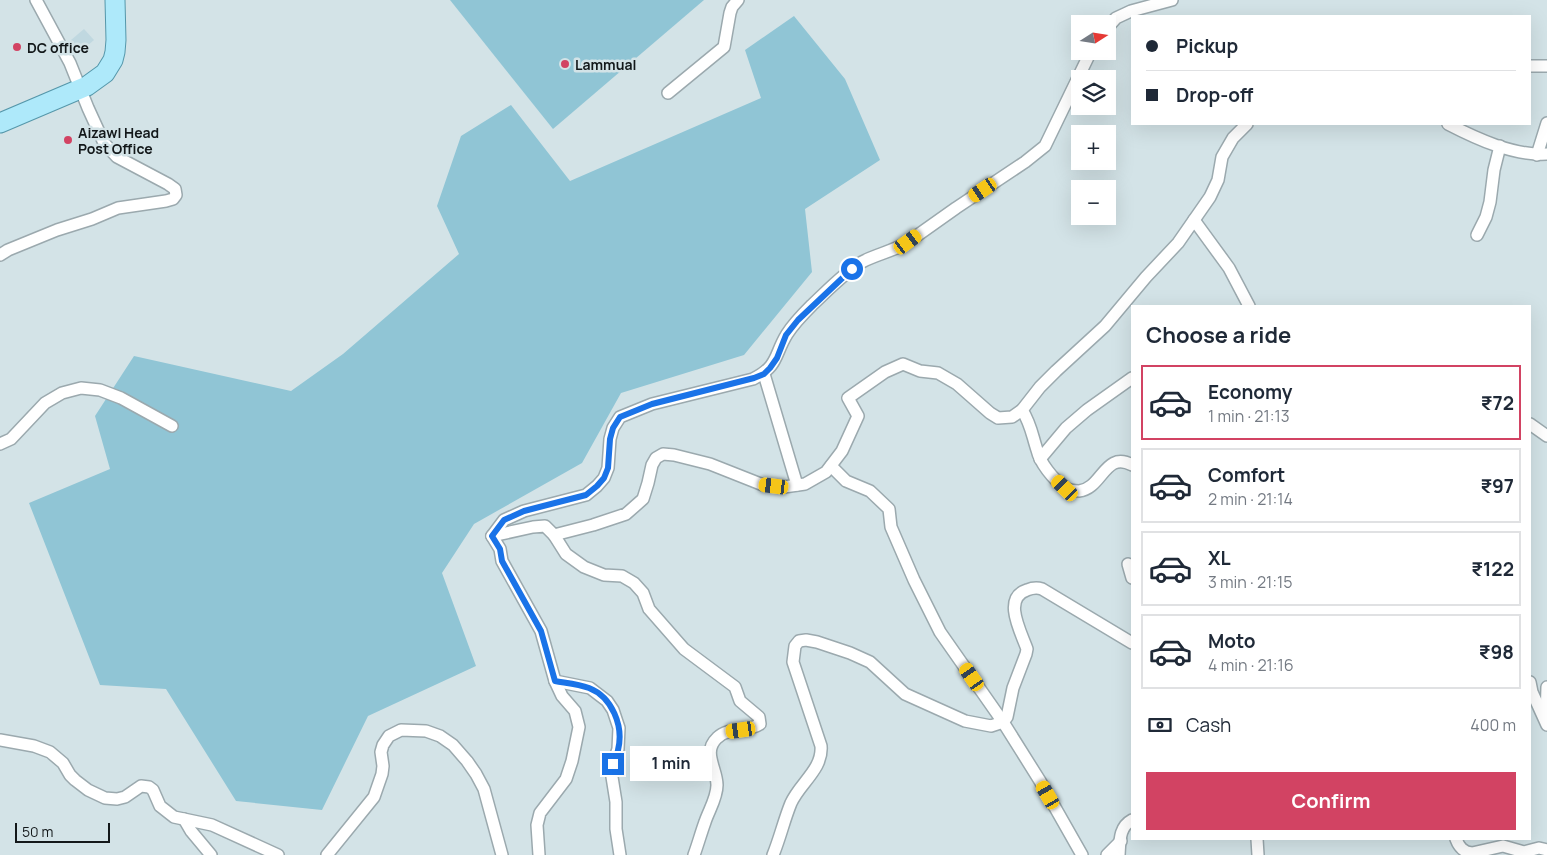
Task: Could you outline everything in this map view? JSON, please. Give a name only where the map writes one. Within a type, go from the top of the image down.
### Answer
[{"type":"main road","points":[[0,123],[98,80],[105,73],[113,60],[116,40],[115,0]]},
{"type":"street","points":[[0,255],[57,230],[92,219],[118,208],[166,201],[173,199],[176,195],[175,189],[168,184],[116,157],[104,143],[62,48],[36,0]]},
{"type":"street","points":[[668,93],[724,47],[730,13],[738,0]]},
{"type":"street","points":[[1116,18],[1172,0]]},
{"type":"street","points":[[492,536],[504,520],[524,511],[586,495],[597,486],[604,478],[608,468],[610,439],[613,428],[620,417],[652,404],[764,374],[777,358],[786,335],[798,320],[852,269],[870,258],[902,246],[1025,162],[1044,146],[1087,60]]},
{"type":"street","points":[[1531,66],[1547,66]]},
{"type":"street","points":[[1450,125],[1500,146],[1542,154],[1547,123]]},
{"type":"street","points":[[554,535],[626,514],[643,499],[652,465],[656,458],[663,454],[710,464],[763,485],[784,487],[805,484],[826,472],[842,450],[858,416],[848,398],[885,372],[903,364],[920,371],[938,373],[958,384],[998,418],[1012,417],[1022,410],[1051,376],[1105,326],[1146,277],[1178,243],[1210,197],[1218,180],[1222,157],[1233,138],[1246,125]]},
{"type":"street","points":[[1477,235],[1488,209],[1500,146]]},
{"type":"street","points":[[1194,220],[1229,268],[1248,305]]},
{"type":"street","points":[[764,374],[797,485]]},
{"type":"street","points":[[1040,459],[1066,428],[1087,410],[1131,379]]},
{"type":"street","points":[[0,444],[11,439],[45,403],[62,393],[81,388],[100,390],[121,398],[172,426]]},
{"type":"street","points":[[1022,410],[1029,422],[1040,459],[1054,478],[1065,488],[1072,491],[1092,486],[1112,464],[1118,461],[1131,464]]},
{"type":"street","points":[[1531,425],[1546,434]]},
{"type":"street","points":[[831,466],[846,481],[870,491],[889,509],[891,527],[914,580],[940,632],[1003,722],[1040,781],[1082,855]]},
{"type":"street","points":[[492,536],[545,526],[554,535],[566,554],[584,567],[604,574],[622,576],[634,584],[643,593],[649,609],[684,649],[735,687],[740,701],[759,717],[760,724],[754,728],[727,731],[715,739],[712,745],[710,755],[716,776],[716,797],[694,855]]},
{"type":"street","points":[[492,536],[500,549],[502,561],[541,631],[555,681],[562,696],[575,711],[579,727],[566,779],[537,819],[539,855]]},
{"type":"street","points":[[1128,564],[1131,574]]},
{"type":"street","points":[[773,855],[792,801],[817,766],[821,752],[821,746],[793,662],[795,646],[800,641],[817,642],[863,658],[876,666],[905,694],[950,715],[991,726],[1003,722],[1007,717],[1013,688],[1026,654],[1027,648],[1014,611],[1015,599],[1022,591],[1036,587],[1042,589],[1131,642]]},
{"type":"street","points":[[555,681],[590,688],[607,701],[613,710],[619,728],[618,748],[613,764],[612,777],[620,855]]},
{"type":"street","points":[[1531,687],[1547,726]]},
{"type":"street","points":[[1547,687],[1547,726]]},
{"type":"street","points":[[327,855],[374,797],[382,774],[381,752],[383,745],[389,736],[401,730],[426,732],[440,736],[453,745],[467,761],[484,789],[502,855]]},
{"type":"street","points":[[0,740],[34,746],[50,752],[63,763],[74,780],[88,790],[105,798],[117,799],[125,797],[141,786],[149,787],[153,790],[160,806],[174,817],[212,825],[278,855]]},
{"type":"street","points":[[184,819],[191,831],[211,855]]},
{"type":"street","points":[[1119,855],[1122,829],[1131,821]]},
{"type":"street","points":[[1257,840],[1258,855]]},
{"type":"street","points":[[1107,855],[1121,841]]},
{"type":"street","points":[[1458,847],[1472,853],[1503,846],[1524,852],[1539,848],[1547,850]]},
{"type":"shaded area","name":"Lammual","points":[[450,0],[704,0],[553,129]]},
{"type":"shaded area","points":[[794,16],[845,79],[880,160],[805,209],[812,272],[744,355],[621,393],[582,463],[474,524],[442,573],[476,666],[368,716],[322,810],[236,801],[166,689],[100,685],[29,503],[110,469],[95,416],[134,356],[291,391],[343,354],[459,254],[437,206],[461,136],[511,105],[570,181],[761,98],[745,50]]},
{"type":"shaded area","points":[[84,29],[94,40],[80,52],[71,40]]},
{"type":"place","name":"DC office","points":[[17,47]]},
{"type":"place","name":"Lammual","points":[[565,64]]},
{"type":"place","name":"Aizawl Head Post Office","points":[[68,140]]},
{"type":"route","points":[[613,764],[618,748],[619,728],[613,710],[607,701],[590,688],[555,681],[541,631],[502,561],[500,549],[492,536],[504,520],[524,511],[586,495],[597,486],[604,478],[608,468],[610,439],[613,428],[620,417],[652,404],[764,374],[777,358],[786,335],[798,320],[852,269]]}]
